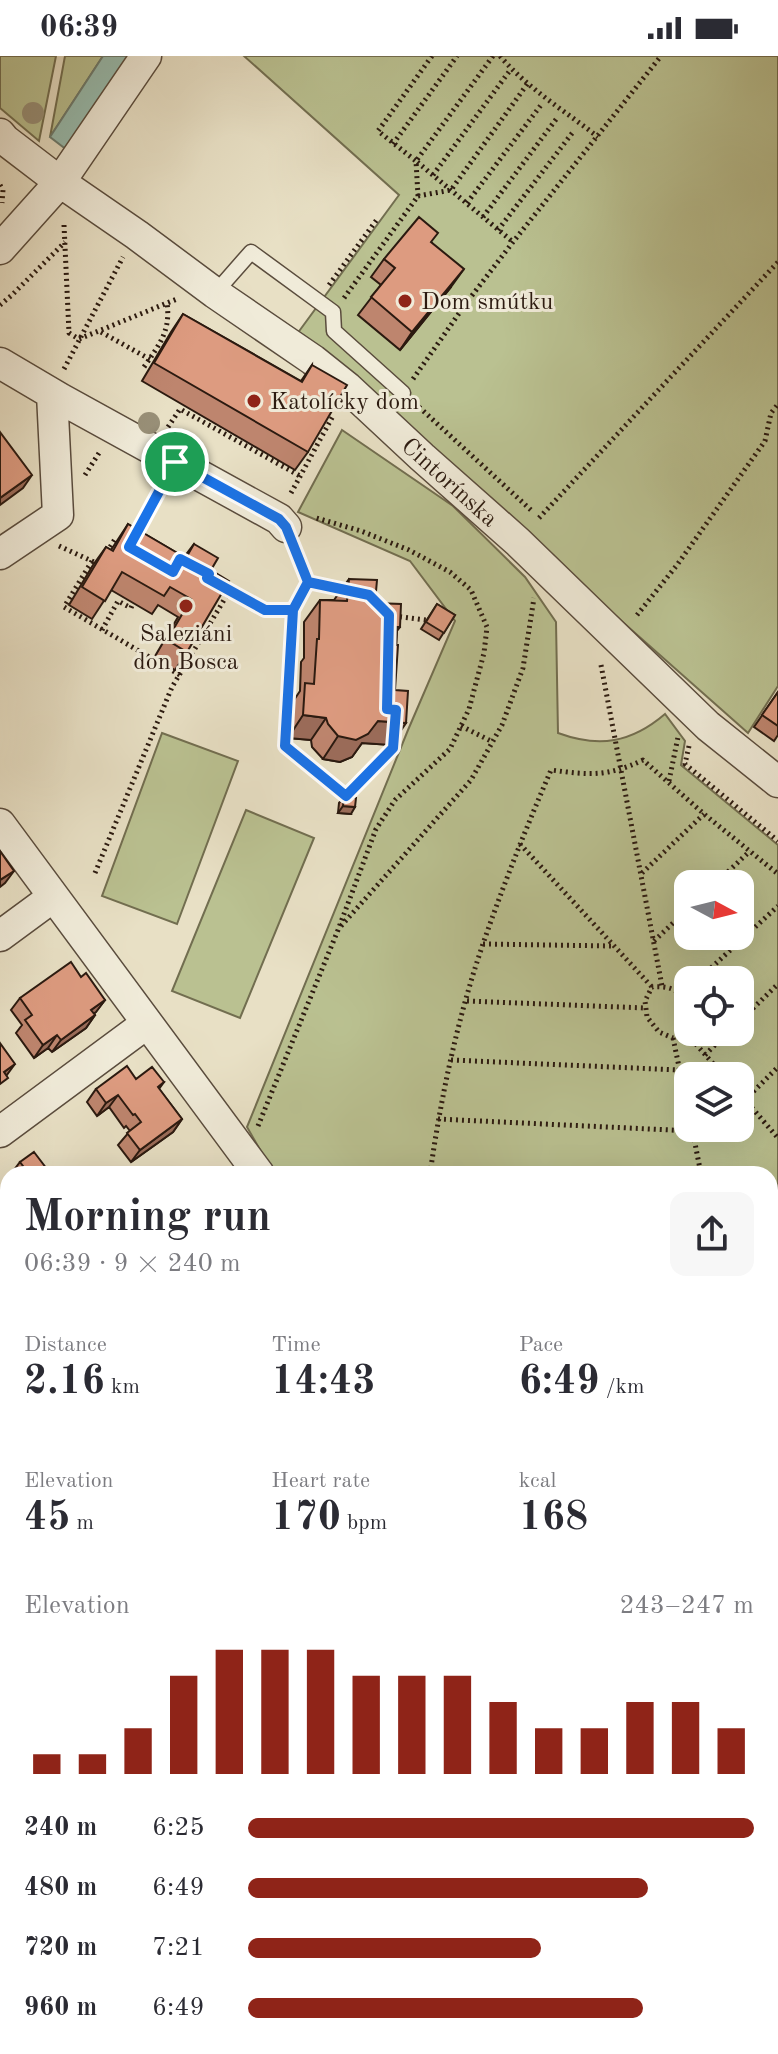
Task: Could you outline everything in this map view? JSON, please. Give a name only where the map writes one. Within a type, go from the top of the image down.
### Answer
[{"type":"street","points":[[0,249],[60,182],[146,56]]},
{"type":"street","name":"Cintorínska","points":[[0,134],[60,182],[137,235],[200,294],[313,360],[348,388],[518,542],[684,712],[708,726],[778,782]]},
{"type":"street","points":[[0,363],[58,382],[164,456],[279,519],[294,514]]},
{"type":"street","points":[[0,554],[56,530],[58,382]]},
{"type":"street","points":[[0,824],[252,1165]]},
{"type":"street","points":[[0,936],[53,897]]},
{"type":"street","points":[[0,1132],[146,1024]]},
{"type":"lane","points":[[200,294],[251,252],[333,312],[334,331],[403,393]]},
{"type":"path","points":[[432,56],[378,131],[513,242]]},
{"type":"path","points":[[393,144],[457,56]]},
{"type":"path","points":[[333,312],[418,196],[416,161],[493,56]]},
{"type":"path","points":[[500,56],[511,69],[598,137]]},
{"type":"path","points":[[403,393],[467,302],[661,56]]},
{"type":"path","points":[[433,175],[511,69]]},
{"type":"path","points":[[418,196],[451,190],[528,83]]},
{"type":"path","points":[[467,203],[541,105]]},
{"type":"path","points":[[483,217],[557,118]]},
{"type":"path","points":[[498,230],[573,132]]},
{"type":"path","points":[[318,299],[378,218]]},
{"type":"path","points":[[64,225],[69,333],[79,339],[167,303],[200,294]]},
{"type":"path","points":[[0,305],[65,242]]},
{"type":"path","points":[[58,382],[127,249]]},
{"type":"path","points":[[539,518],[778,262]]},
{"type":"path","points":[[144,367],[152,360],[166,333],[169,322],[167,303]]},
{"type":"path","points":[[100,332],[152,360]]},
{"type":"path","points":[[637,615],[677,565],[765,441],[771,413],[778,404]]},
{"type":"path","points":[[135,536],[181,407],[300,476]]},
{"type":"path","points":[[335,412],[300,476],[294,514],[308,582],[293,610],[285,746],[346,801],[393,748],[394,735]]},
{"type":"path","points":[[252,1165],[376,829],[395,800],[450,749],[469,709],[484,653],[487,627],[471,590],[450,572],[409,550],[361,531],[294,514]]},
{"type":"path","points":[[56,530],[100,566],[115,539],[129,547]]},
{"type":"path","points":[[92,561],[64,607],[180,675]]},
{"type":"path","points":[[308,582],[354,592]]},
{"type":"path","points":[[218,584],[265,610],[293,610]]},
{"type":"path","points":[[338,930],[471,780],[493,742],[523,668],[537,584]]},
{"type":"path","points":[[95,873],[172,687],[230,590]]},
{"type":"path","points":[[102,630],[118,601],[131,608],[133,603]]},
{"type":"path","points":[[390,626],[389,615],[426,620]]},
{"type":"path","points":[[199,629],[205,633]]},
{"type":"path","points":[[599,654],[662,986]]},
{"type":"path","points":[[668,782],[684,712]]},
{"type":"path","points":[[684,712],[690,739],[685,764],[778,841]]},
{"type":"path","points":[[461,726],[493,742]]},
{"type":"path","points":[[431,1166],[451,1060],[483,944],[551,770],[602,774],[643,760],[778,874]]},
{"type":"path","points":[[642,873],[704,814]]},
{"type":"path","points":[[520,844],[652,987]]},
{"type":"path","points":[[730,870],[750,851]]},
{"type":"path","points":[[713,966],[778,906]]},
{"type":"path","points":[[654,941],[674,922]]},
{"type":"path","points":[[483,944],[614,946]]},
{"type":"path","points":[[754,1007],[778,984]]},
{"type":"path","points":[[652,987],[674,989]]},
{"type":"path","points":[[652,987],[645,1001],[647,1017],[659,1032],[673,1038],[678,1062]]},
{"type":"path","points":[[467,1001],[646,1008]]},
{"type":"path","points":[[698,1046],[711,1062]]},
{"type":"path","points":[[705,1055],[714,1046]]},
{"type":"path","points":[[451,1060],[674,1070]]},
{"type":"path","points":[[754,1087],[778,1067]]},
{"type":"path","points":[[754,1111],[778,1138]]},
{"type":"path","points":[[438,1119],[674,1128]]},
{"type":"path","points":[[695,1142],[699,1166]]},
{"type":"green space","points":[[0,56],[56,56],[39,141],[0,108]]},
{"type":"green space","points":[[65,56],[103,56],[50,137]]},
{"type":"green space","points":[[244,56],[778,56],[778,686],[748,733],[297,334],[399,195]]},
{"type":"green space","points":[[342,430],[453,506],[525,577],[556,622],[558,733],[587,740],[614,740],[640,731],[665,714],[685,741],[681,765],[778,845],[778,1166],[269,1166],[247,1127],[455,621],[410,561],[298,512]]},
{"type":"green space","points":[[162,733],[238,761],[177,924],[102,896]]},
{"type":"green space","points":[[246,810],[314,838],[240,1018],[172,991]]},
{"type":"water","points":[[103,56],[129,56],[67,150],[50,137]]},
{"type":"building","name":"Dom smútku","points":[[419,217],[438,233],[431,242],[464,269],[412,332],[371,297],[395,268],[384,259]]},
{"type":"building","name":"Katolícky dom","points":[[183,314],[302,382],[312,365],[347,385],[308,452],[154,363]]},
{"type":"building","points":[[0,432],[32,475],[0,498]]},
{"type":"building","name":"Saleziáni don Bosca","points":[[128,524],[186,558],[194,544],[218,558],[211,570],[229,581],[187,652],[167,640],[191,599],[170,587],[164,596],[122,572],[105,601],[82,587],[106,547],[113,551]]},
{"type":"building","points":[[349,579],[377,580],[375,603],[401,604],[395,690],[408,691],[406,723],[378,721],[368,734],[356,740],[338,736],[326,718],[303,715],[305,683],[314,684],[320,600],[347,601]]},
{"type":"building","points":[[437,604],[455,615],[444,633],[426,622]]},
{"type":"building","points":[[778,692],[778,726],[762,715]]},
{"type":"building","points":[[344,797],[356,798],[355,807],[343,806]]},
{"type":"building","points":[[0,851],[14,871],[0,880]]},
{"type":"building","points":[[71,962],[81,977],[86,973],[105,1000],[91,1010],[95,1015],[61,1040],[57,1035],[43,1045],[25,1020],[32,1015],[20,998]]},
{"type":"building","points":[[0,1043],[15,1064],[4,1072],[8,1078],[0,1084]]},
{"type":"building","points":[[127,1066],[136,1079],[152,1067],[164,1082],[158,1087],[182,1119],[140,1150],[127,1133],[141,1122],[118,1095],[106,1103],[96,1089]]},
{"type":"building","points":[[34,1152],[45,1166],[23,1166],[20,1162]]},
{"type":"place","name":"Dom smútku","points":[[405,301]]},
{"type":"place","name":"Katolícky dom","points":[[254,401]]},
{"type":"place","name":"Saleziáni don Bosca","points":[[186,606]]},
{"type":"route","points":[[175,462],[129,547],[173,572],[180,559],[209,574],[207,578],[265,610],[293,610],[308,582],[369,595],[389,615],[387,709],[396,710],[393,748],[346,796],[285,746],[293,610],[308,582],[286,527],[279,519],[175,462]]}]
